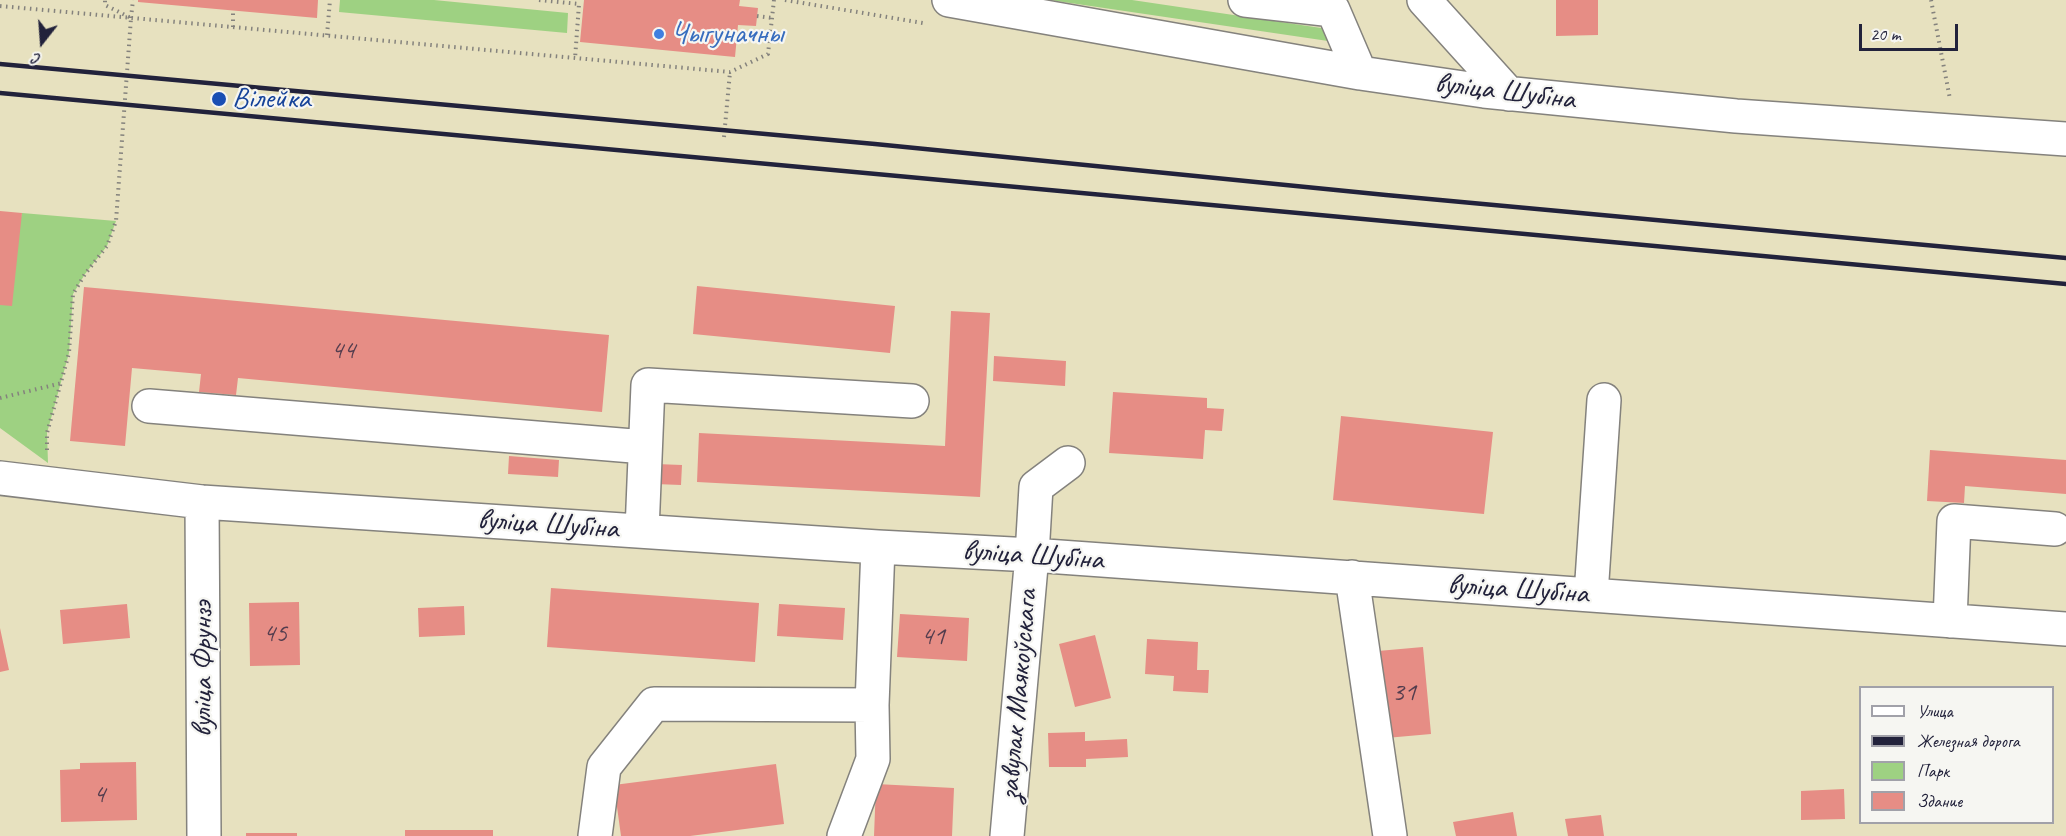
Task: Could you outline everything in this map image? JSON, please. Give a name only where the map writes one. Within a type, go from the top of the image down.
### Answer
[{"type":"street","name":"вуліца Шубіна","points":[[949,0],[1360,73],[1509,94],[1736,116],[2066,139]]},
{"type":"street","points":[[1245,0],[1333,10],[1360,73]]},
{"type":"street","points":[[1424,0],[1509,94]]},
{"type":"street","points":[[642,531],[648,385],[912,401]]},
{"type":"street","points":[[1591,595],[1604,400]]},
{"type":"street","points":[[149,406],[645,447]]},
{"type":"street","name":"завулак Маякоўскага","points":[[1007,836],[1036,487],[1068,463]]},
{"type":"street","name":"вуліца Шубіна","points":[[0,478],[202,502],[878,547],[1032,555],[2066,629]]},
{"type":"street","name":"вуліца Фрунзэ","points":[[202,502],[204,836]]},
{"type":"street","points":[[1950,621],[1954,521],[2055,529]]},
{"type":"street","points":[[844,836],[873,759],[872,705],[878,547]]},
{"type":"street","points":[[1352,578],[1390,836]]},
{"type":"street","points":[[595,836],[604,767],[654,704],[872,705]]},
{"type":"path","points":[[105,0],[105,5],[131,18]]},
{"type":"path","points":[[48,453],[46,434],[69,353],[73,294],[107,246],[116,221],[133,0]]},
{"type":"path","points":[[327,35],[330,0]]},
{"type":"path","points":[[539,0],[579,4],[574,59]]},
{"type":"path","points":[[0,6],[730,72],[768,54],[774,0]]},
{"type":"path","points":[[1931,0],[1951,102]]},
{"type":"path","points":[[232,27],[233,11]]},
{"type":"path","points":[[757,16],[772,18]]},
{"type":"path","points":[[724,137],[730,72]]},
{"type":"path","points":[[0,398],[62,383]]},
{"type":"green space","points":[[340,0],[434,0],[568,13],[567,33],[339,12]]},
{"type":"green space","points":[[1050,0],[1132,0],[1328,29],[1331,35],[1328,41]]},
{"type":"green space","points":[[22,213],[116,221],[107,246],[73,294],[69,353],[47,433],[48,463],[0,428],[0,305]]},
{"type":"building","points":[[138,0],[318,0],[317,18],[138,2]]},
{"type":"building","name":"Чыгуначны","points":[[584,0],[740,0],[739,6],[758,8],[756,26],[738,25],[735,57],[580,42]]},
{"type":"building","points":[[1556,0],[1598,0],[1598,35],[1556,36]]},
{"type":"building","points":[[0,211],[22,213],[12,306],[0,305]]},
{"type":"building","points":[[697,286],[895,306],[890,353],[693,334]]},
{"type":"building","points":[[84,287],[609,335],[602,412],[238,378],[236,395],[199,392],[201,374],[132,368],[125,446],[70,441]]},
{"type":"building","points":[[951,311],[990,313],[980,497],[697,482],[699,433],[945,446]]},
{"type":"building","points":[[994,356],[1066,361],[1065,386],[993,381]]},
{"type":"building","points":[[1113,392],[1207,398],[1207,408],[1224,409],[1222,431],[1205,430],[1203,459],[1109,453]]},
{"type":"building","points":[[1341,416],[1493,432],[1484,514],[1333,500]]},
{"type":"building","points":[[1930,450],[2066,460],[2066,494],[1965,486],[1964,503],[1927,501]]},
{"type":"building","points":[[509,456],[559,460],[558,477],[508,474]]},
{"type":"building","points":[[656,464],[682,465],[681,485],[655,484]]},
{"type":"building","points":[[551,588],[759,603],[755,662],[547,647]]},
{"type":"building","points":[[299,602],[300,665],[250,666],[249,603]]},
{"type":"building","points":[[127,604],[130,638],[63,644],[60,610]]},
{"type":"building","points":[[779,604],[845,608],[843,640],[777,636]]},
{"type":"building","points":[[464,606],[465,635],[419,637],[418,608]]},
{"type":"building","points":[[900,614],[969,618],[967,661],[897,657]]},
{"type":"building","points":[[0,628],[9,670],[0,672]]},
{"type":"building","points":[[1095,635],[1111,698],[1075,707],[1059,644]]},
{"type":"building","points":[[1147,639],[1198,642],[1197,670],[1209,670],[1208,693],[1173,691],[1174,676],[1145,674]]},
{"type":"building","points":[[1423,647],[1431,734],[1386,738],[1378,651]]},
{"type":"building","points":[[1085,732],[1085,741],[1127,739],[1128,757],[1086,759],[1086,767],[1049,767],[1048,733]]},
{"type":"building","points":[[136,762],[137,820],[61,822],[60,770],[80,769],[80,763]]},
{"type":"building","points":[[776,764],[784,824],[690,836],[621,836],[614,785]]},
{"type":"building","points":[[876,784],[954,788],[952,836],[874,836]]},
{"type":"building","points":[[1844,789],[1845,819],[1801,820],[1801,791]]},
{"type":"building","points":[[1513,812],[1517,836],[1456,836],[1453,822]]},
{"type":"building","points":[[1601,815],[1604,836],[1568,836],[1565,819]]},
{"type":"building","points":[[405,830],[493,830],[493,836],[405,836]]},
{"type":"building","points":[[246,833],[297,833],[297,836],[246,836]]},
{"type":"railway","points":[[0,64],[875,144],[1386,195],[2066,258]]},
{"type":"railway","points":[[0,93],[2066,284]]},
{"type":"place","name":"Чыгуначны","points":[[659,34]]},
{"type":"place","name":"Вілейка","points":[[219,99]]}]
